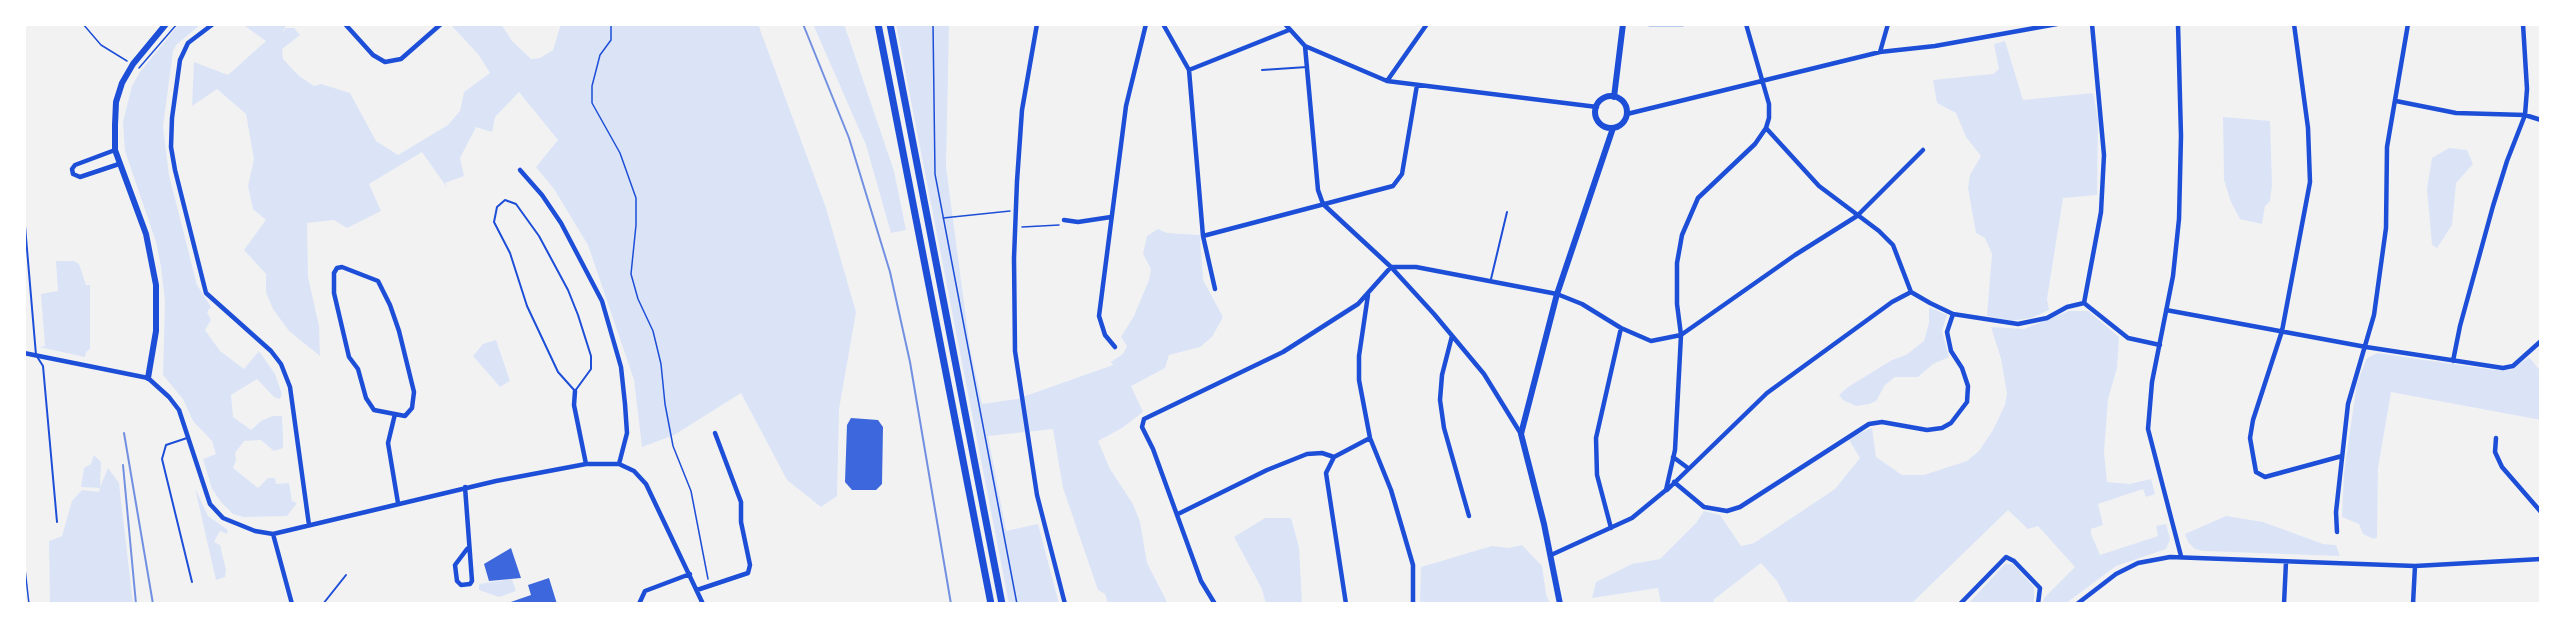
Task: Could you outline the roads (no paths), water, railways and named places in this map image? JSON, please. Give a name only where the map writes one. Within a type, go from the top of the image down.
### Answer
[{"type":"main road","points":[[878,24],[991,604]]},
{"type":"main road","points":[[890,24],[1002,604]]},
{"type":"street","points":[[148,378],[156,331],[152,260],[146,234],[115,150],[116,102],[122,83],[133,64],[166,24]]},
{"type":"street","points":[[213,24],[188,43],[180,60],[172,118],[171,147],[175,170],[206,293],[271,351],[281,364],[290,387],[309,525]]},
{"type":"street","points":[[345,24],[373,55],[385,62],[401,59],[441,24]]},
{"type":"street","points":[[1037,24],[1022,110],[1015,228],[1015,351],[1037,495],[1065,604]]},
{"type":"street","points":[[1115,347],[1104,334],[1099,316],[1126,106],[1146,24]]},
{"type":"street","points":[[1163,24],[1189,70],[1203,236],[1215,289]]},
{"type":"street","points":[[1285,24],[1305,46],[1387,81],[1597,107]]},
{"type":"street","points":[[1387,81],[1427,24]]},
{"type":"street","points":[[1614,97],[1623,24]]},
{"type":"street","points":[[1649,24],[1683,24]]},
{"type":"street","points":[[1666,490],[1674,457],[1681,335],[1677,304],[1677,263],[1691,209],[1698,198],[1755,144],[1767,128],[1769,105],[1746,24]]},
{"type":"street","points":[[1880,52],[1888,24]]},
{"type":"street","points":[[2019,24],[2020,32]]},
{"type":"street","points":[[1627,114],[1880,52],[1935,46],[2057,24]]},
{"type":"street","points":[[2084,303],[2101,212],[2104,155],[2092,24]]},
{"type":"street","points":[[2178,24],[2181,136],[2179,219],[2166,310],[2152,382],[2148,429],[2181,556]]},
{"type":"street","points":[[2294,24],[2308,128],[2310,182],[2282,331],[2253,420],[2250,438],[2256,472],[2265,477],[2342,456]]},
{"type":"street","points":[[2337,532],[2336,512],[2348,404],[2355,373],[2366,347],[2374,315],[2386,228],[2387,147],[2408,24]]},
{"type":"street","points":[[2453,361],[2460,326],[2506,161],[2525,115],[2527,88],[2523,24]]},
{"type":"street","points":[[1189,70],[1289,30]]},
{"type":"street","points":[[1305,46],[1318,190],[1323,204],[1391,267],[1452,336],[1484,374],[1521,434],[1551,555],[1560,604]]},
{"type":"street","points":[[1203,236],[1393,186],[1402,174],[1417,85]]},
{"type":"street","points":[[1614,97],[1624,102],[1627,114],[1621,125],[1613,128],[1599,122],[1597,107],[1603,99],[1614,97]]},
{"type":"street","points":[[2396,101],[2456,113],[2525,115],[2541,120]]},
{"type":"street","points":[[1521,434],[1557,294],[1613,128]]},
{"type":"street","points":[[1767,128],[1819,186],[1879,231],[1893,245],[1911,292],[1953,314],[2018,324],[2046,318],[2067,307],[2084,303]]},
{"type":"street","points":[[115,150],[75,165],[72,169],[73,174],[80,177],[119,164]]},
{"type":"street","points":[[1215,604],[1201,581],[1178,514],[1142,427],[1144,419],[1283,352],[1358,304],[1391,267],[1416,267],[1557,294],[1582,304],[1621,328],[1651,341],[1681,335],[1795,255],[1857,216],[1923,150]]},
{"type":"street","points":[[520,170],[542,195],[561,223],[602,301],[621,367],[627,433],[619,464]]},
{"type":"street","points":[[1064,220],[1078,222],[1111,217]]},
{"type":"street","points":[[337,268],[378,281],[390,305],[414,392],[412,408],[405,416],[395,414],[372,408],[366,398],[358,369],[349,357],[334,294],[334,273],[337,268]]},
{"type":"street","points":[[1551,555],[1632,518],[1666,490],[1767,393],[1892,302],[1911,292]]},
{"type":"street","points":[[1368,294],[1359,356],[1359,380],[1370,438],[1403,528],[1413,565],[1413,604]]},
{"type":"street","points":[[2084,303],[2128,338],[2160,345]]},
{"type":"street","points":[[2166,310],[2366,347],[2503,368],[2513,366],[2541,340]]},
{"type":"street","points":[[1674,482],[1704,507],[1727,511],[1740,507],[1869,424],[1882,422],[1927,430],[1952,423],[1967,402],[1968,386],[1962,368],[1951,351],[1947,332],[1953,314]]},
{"type":"street","points":[[1611,528],[1597,475],[1596,438],[1621,328]]},
{"type":"street","points":[[1452,336],[1442,375],[1440,400],[1444,428],[1469,516]]},
{"type":"street","points":[[24,353],[148,378],[169,397],[179,410],[190,437],[203,485],[215,511],[245,529],[273,534],[465,487],[586,464],[619,464],[646,484],[703,604]]},
{"type":"street","points":[[575,391],[574,405],[586,464]]},
{"type":"street","points":[[395,414],[388,443],[398,503]]},
{"type":"street","points":[[697,590],[748,573],[750,565],[741,502],[715,433]]},
{"type":"street","points":[[1346,604],[1327,494],[1326,473],[1334,457],[1370,438]]},
{"type":"street","points":[[2496,438],[2495,452],[2502,467],[2541,512]]},
{"type":"street","points":[[1178,514],[1267,470],[1307,454],[1322,453],[1334,457]]},
{"type":"street","points":[[1674,457],[1688,468]]},
{"type":"street","points":[[465,487],[467,549],[471,581],[470,584],[461,585],[457,581],[455,565],[467,549]]},
{"type":"street","points":[[273,534],[292,604]]},
{"type":"street","points":[[2077,604],[2116,574],[2138,563],[2181,556],[2415,566],[2541,559]]},
{"type":"street","points":[[1960,604],[2006,557],[2014,561],[2040,588],[2038,604]]},
{"type":"street","points":[[2284,604],[2286,562]]},
{"type":"street","points":[[2413,604],[2415,566]]},
{"type":"street","points":[[639,604],[645,591],[690,574]]},
{"type":"lane","points":[[1262,70],[1307,67]]},
{"type":"lane","points":[[505,200],[516,204],[538,236],[568,290],[578,315],[589,347],[591,369],[575,391],[558,372],[527,306],[510,253],[494,222],[497,207],[505,200]]},
{"type":"lane","points":[[1491,281],[1507,212]]},
{"type":"lane","points":[[24,214],[36,355],[43,366],[57,522]]},
{"type":"lane","points":[[190,437],[166,445],[162,459],[192,582]]},
{"type":"lane","points":[[324,604],[346,574]]},
{"type":"railway","points":[[803,24],[849,138],[890,272],[910,362],[951,604]]},
{"type":"railway","points":[[124,433],[153,604]]},
{"type":"railway","points":[[123,465],[136,604]]}]
